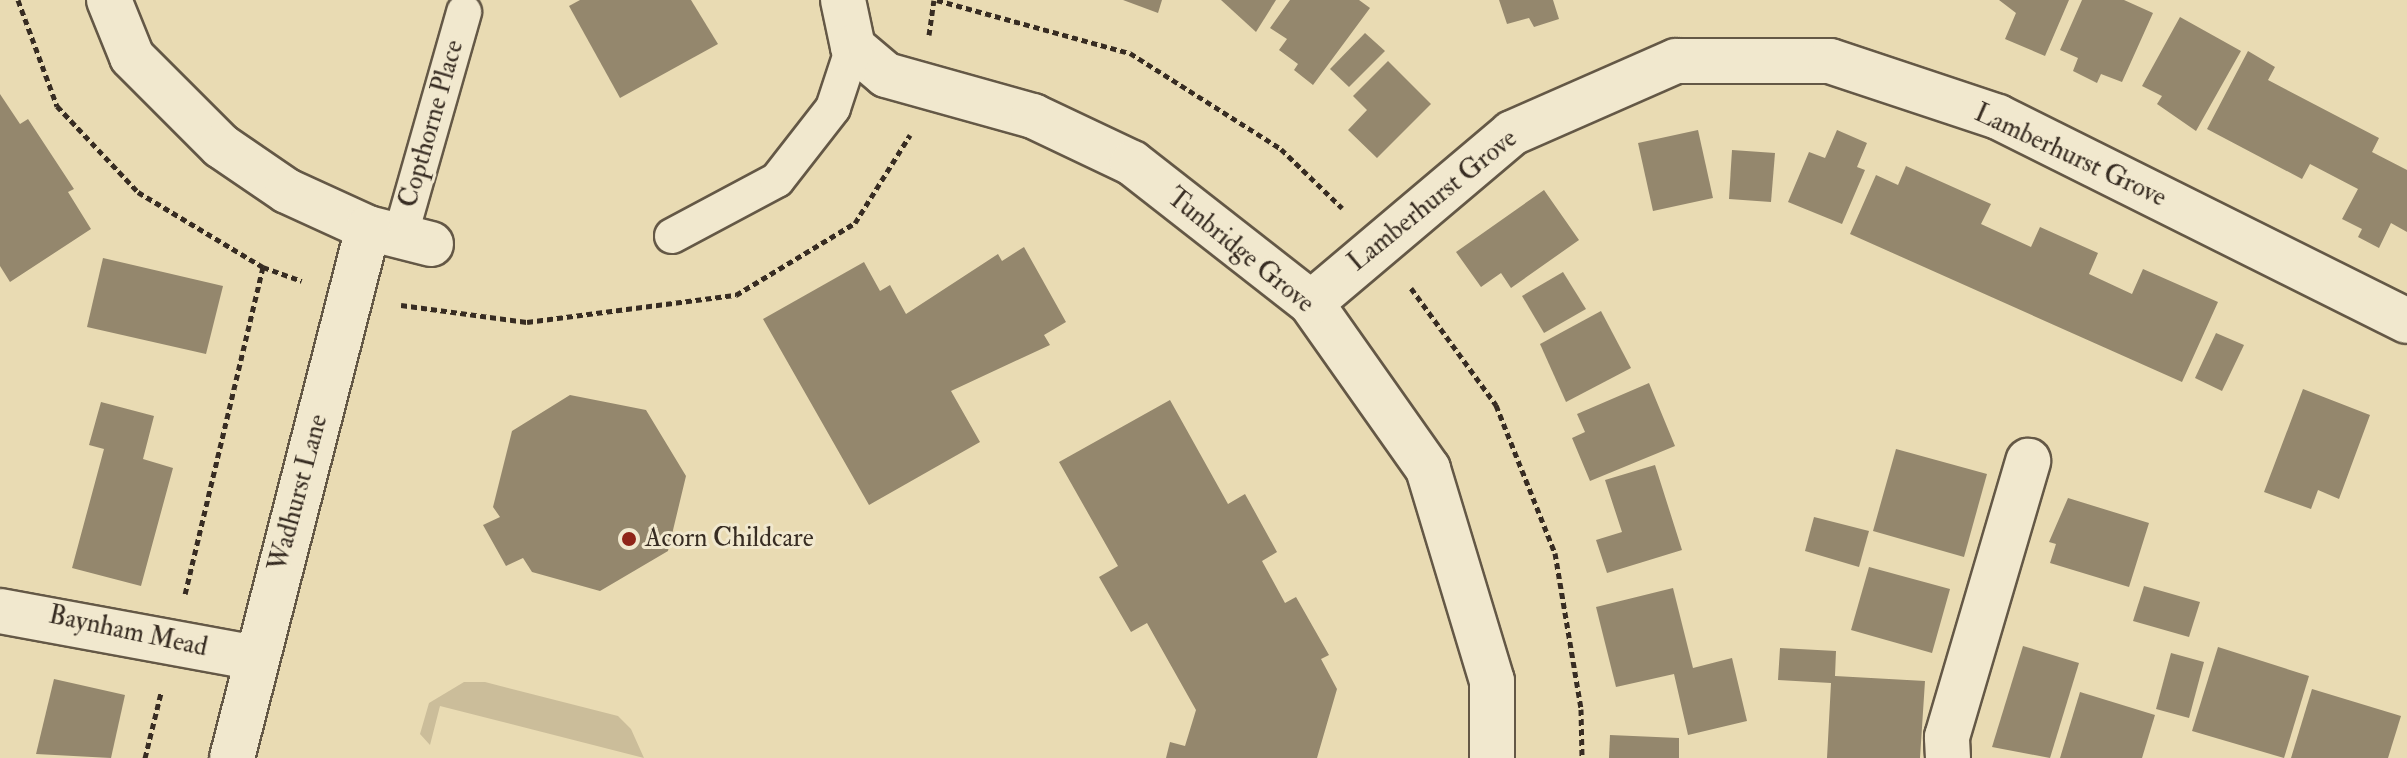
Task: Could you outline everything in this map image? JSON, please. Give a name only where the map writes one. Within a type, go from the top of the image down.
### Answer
[{"type":"street","points":[[109,0],[132,57],[175,107],[287,191],[400,236]]},
{"type":"street","points":[[843,0],[853,47]]},
{"type":"street","name":"Tunbridge Grove","points":[[853,47],[886,75],[1033,116],[1132,163],[1311,303],[1428,469],[1492,681],[1492,758]]},
{"type":"street","name":"Lamberhurst Grove","points":[[1311,303],[1512,133],[1676,61],[1830,61],[1998,117],[2407,321]]},
{"type":"street","name":"Wadhurst Lane","points":[[232,758],[256,658],[400,236]]},
{"type":"street","points":[[1948,758],[1947,737],[2028,461]]},
{"type":"street","name":"Baynham Mead","points":[[0,611],[256,658]]},
{"type":"lane","name":"Copthorne Place","points":[[400,236],[464,12]]},
{"type":"lane","points":[[672,236],[777,180],[833,108],[853,47]]},
{"type":"path","points":[[18,0],[57,106],[138,192],[263,267],[145,758]]},
{"type":"shaded area","points":[[464,682],[485,682],[618,716],[631,729],[644,758],[440,706],[430,745],[420,734],[429,703]]},
{"type":"building","points":[[580,0],[691,0],[718,44],[620,98],[569,6]]},
{"type":"building","points":[[1123,0],[1162,0],[1158,13]]},
{"type":"building","points":[[1221,0],[1276,0],[1256,32]]},
{"type":"building","points":[[1290,0],[1359,0],[1370,8],[1313,85],[1294,70],[1298,64],[1279,50],[1287,39],[1270,28]]},
{"type":"building","points":[[1499,0],[1553,0],[1559,19],[1534,27],[1529,18],[1507,24]]},
{"type":"building","points":[[1999,0],[2069,0],[2045,56],[2005,39],[2016,13]]},
{"type":"building","points":[[2082,0],[2124,0],[2153,13],[2122,82],[2101,74],[2097,83],[2073,71],[2078,58],[2060,50]]},
{"type":"building","points":[[2180,17],[2241,51],[2196,131],[2157,104],[2162,96],[2142,86]]},
{"type":"building","points":[[1365,33],[1385,51],[1349,87],[1330,69]]},
{"type":"building","points":[[2248,51],[2275,67],[2268,80],[2379,138],[2372,152],[2407,170],[2407,232],[2391,223],[2379,248],[2358,237],[2362,229],[2342,219],[2358,189],[2310,164],[2302,179],[2207,129]]},
{"type":"building","points":[[1388,61],[1431,104],[1377,158],[1348,130],[1367,110],[1353,96]]},
{"type":"building","points":[[0,94],[20,124],[28,119],[74,189],[68,192],[91,229],[10,282],[0,266]]},
{"type":"building","points":[[1698,130],[1713,198],[1653,211],[1638,143]]},
{"type":"building","points":[[1837,130],[1867,143],[1857,167],[1865,170],[1842,224],[1788,202],[1809,152],[1825,158]]},
{"type":"building","points":[[1732,150],[1775,153],[1771,202],[1729,199]]},
{"type":"building","points":[[1906,166],[1991,204],[1981,224],[2031,247],[2040,227],[2098,253],[2089,274],[2132,294],[2143,269],[2218,302],[2182,382],[1850,234],[1876,175],[1898,185]]},
{"type":"building","points":[[1544,190],[1579,240],[1511,288],[1501,273],[1481,287],[1456,252]]},
{"type":"building","points":[[1024,247],[1066,322],[1044,335],[1050,345],[951,391],[980,442],[869,505],[763,319],[864,262],[880,291],[890,285],[906,314],[998,254],[1002,261]]},
{"type":"building","points":[[103,258],[223,286],[206,354],[87,327]]},
{"type":"building","points":[[1563,272],[1586,309],[1544,333],[1522,296]]},
{"type":"building","points":[[1601,311],[1631,368],[1566,402],[1540,344]]},
{"type":"building","points":[[2216,333],[2244,345],[2222,391],[2195,378]]},
{"type":"building","points":[[1649,383],[1675,446],[1590,481],[1572,438],[1585,432],[1577,414]]},
{"type":"building","points":[[2303,389],[2370,415],[2339,499],[2318,490],[2311,509],[2264,492]]},
{"type":"building","points":[[570,395],[646,410],[686,476],[668,551],[600,591],[532,572],[523,558],[506,566],[483,525],[500,517],[493,507],[512,431]]},
{"type":"building","points":[[1170,400],[1228,504],[1245,494],[1277,552],[1262,561],[1285,603],[1296,597],[1329,655],[1321,659],[1337,689],[1317,758],[1166,758],[1170,742],[1185,746],[1196,710],[1147,623],[1131,632],[1099,577],[1118,566],[1059,462]]},
{"type":"building","points":[[101,402],[154,416],[143,459],[173,468],[141,586],[72,568],[104,449],[89,445]]},
{"type":"building","points":[[1896,449],[1987,474],[1964,557],[1873,531]]},
{"type":"building","points":[[1655,465],[1682,550],[1607,573],[1596,540],[1622,532],[1605,480]]},
{"type":"building","points":[[2068,498],[2149,523],[2129,587],[2050,563],[2056,544],[2049,542]]},
{"type":"building","points":[[1814,517],[1869,531],[1859,567],[1805,551]]},
{"type":"building","points":[[1869,567],[1950,589],[1932,653],[1851,630]]},
{"type":"building","points":[[2144,586],[2200,602],[2189,637],[2133,621]]},
{"type":"building","points":[[1673,588],[1693,668],[1732,658],[1747,721],[1688,735],[1674,674],[1616,687],[1596,607]]},
{"type":"building","points":[[2023,646],[2079,663],[2050,758],[1992,747]]},
{"type":"building","points":[[2218,647],[2309,676],[2284,758],[2192,731]]},
{"type":"building","points":[[1780,648],[1836,651],[1835,676],[1925,681],[1920,758],[1827,758],[1831,683],[1778,680]]},
{"type":"building","points":[[2171,653],[2204,662],[2189,718],[2156,709]]},
{"type":"building","points":[[54,679],[125,695],[111,758],[36,754]]},
{"type":"building","points":[[2312,689],[2401,716],[2388,758],[2291,758]]},
{"type":"building","points":[[2080,692],[2155,715],[2142,758],[2060,758]]},
{"type":"building","points":[[1610,735],[1679,738],[1679,758],[1609,758]]},
{"type":"place","name":"Acorn Childcare","points":[[629,539]]}]
